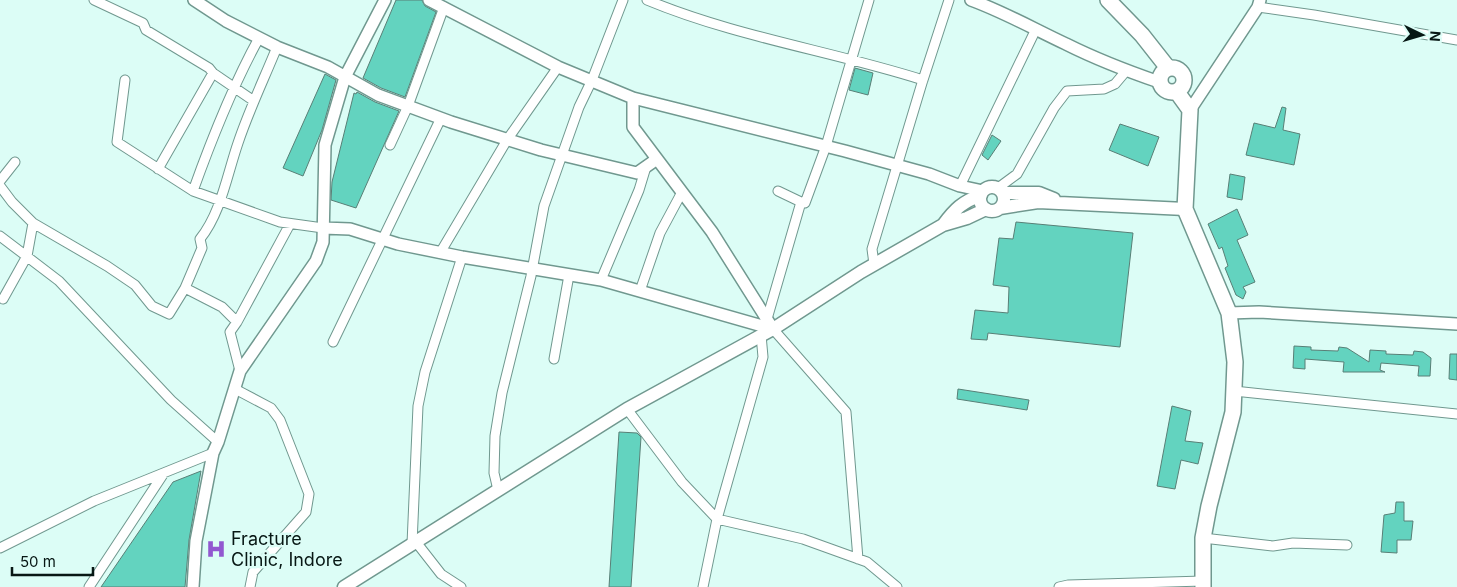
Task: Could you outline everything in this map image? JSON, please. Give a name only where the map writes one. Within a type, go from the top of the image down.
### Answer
[{"type":"main road","points":[[1108,0],[1142,35],[1168,68],[1178,70],[1182,75],[1183,84],[1177,92],[1169,93],[1160,86],[1159,82],[1162,72],[1168,68]]},
{"type":"main road","points":[[1177,92],[1190,110],[1185,209],[1229,313],[1235,362],[1233,412],[1209,506],[1203,538],[1203,584]]},
{"type":"main road","points":[[943,225],[956,208],[990,187],[1000,190],[1039,193],[1068,204]]},
{"type":"main road","points":[[1000,190],[1004,201],[1000,208]]},
{"type":"main road","points":[[982,193],[981,203],[986,209],[993,211],[1000,208],[1038,202],[1185,209]]},
{"type":"main road","points":[[344,587],[627,409],[761,336],[770,324],[943,225],[967,218],[986,209]]},
{"type":"street","points":[[94,0],[143,24],[146,30],[208,68],[254,101]]},
{"type":"street","points":[[194,0],[226,21],[259,38],[328,67],[378,95],[440,118],[507,140],[637,173],[657,159]]},
{"type":"street","points":[[193,587],[196,541],[213,453],[240,371],[316,261],[323,242],[325,145],[345,77],[385,0]]},
{"type":"street","points":[[429,0],[558,67],[633,98],[826,146],[929,174],[982,193]]},
{"type":"street","points":[[498,490],[494,473],[494,436],[502,393],[532,269],[544,206],[579,107],[592,80],[623,0]]},
{"type":"street","points":[[647,0],[765,38],[880,66],[923,80]]},
{"type":"street","points":[[805,203],[826,146],[870,0]]},
{"type":"street","points":[[874,264],[872,249],[949,0]]},
{"type":"street","points":[[971,0],[996,9],[1126,71],[1159,82]]},
{"type":"street","points":[[1190,110],[1259,3],[1314,15],[1457,40]]},
{"type":"street","points":[[390,146],[408,106],[444,8]]},
{"type":"street","points":[[960,186],[1036,29]]},
{"type":"street","points":[[192,191],[234,87],[259,38]]},
{"type":"street","points":[[0,186],[12,202],[33,223],[107,266],[135,285],[152,306],[169,314],[185,288],[202,248],[200,239],[208,229],[220,201],[238,142],[278,47]]},
{"type":"street","points":[[440,253],[507,140],[558,67]]},
{"type":"street","points":[[1000,190],[1017,174],[1054,108],[1067,91],[1104,89],[1115,84],[1126,71]]},
{"type":"street","points":[[158,169],[213,73]]},
{"type":"street","points":[[125,80],[117,142],[192,191],[280,222],[324,228],[350,229],[384,240],[440,253],[600,280],[770,324]]},
{"type":"street","points":[[633,98],[633,127],[712,232],[770,324],[846,412],[858,559]]},
{"type":"street","points":[[334,342],[384,240],[440,118]]},
{"type":"street","points":[[0,181],[15,162]]},
{"type":"street","points":[[600,280],[639,190],[646,167]]},
{"type":"street","points":[[770,324],[801,202],[778,191]]},
{"type":"street","points":[[640,291],[660,233],[682,192]]},
{"type":"street","points":[[3,299],[26,256],[33,223]]},
{"type":"street","points":[[240,371],[230,332],[290,224]]},
{"type":"street","points":[[0,236],[59,281],[171,400],[218,442]]},
{"type":"street","points":[[461,587],[442,574],[414,543],[418,406],[425,372],[462,257]]},
{"type":"street","points":[[554,359],[569,275]]},
{"type":"street","points":[[185,288],[222,307],[237,322]]},
{"type":"street","points":[[1229,313],[1260,312],[1457,324]]},
{"type":"street","points":[[703,587],[717,519],[762,357],[761,336]]},
{"type":"street","points":[[235,389],[271,408],[280,420],[309,494],[306,512],[254,572],[250,587]]},
{"type":"street","points":[[1234,391],[1457,414]]},
{"type":"street","points":[[627,409],[682,482],[717,519],[803,539],[868,562],[897,587]]},
{"type":"street","points":[[0,548],[94,502],[213,453]]},
{"type":"street","points":[[89,587],[164,473]]},
{"type":"street","points":[[1203,538],[1273,546],[1293,543],[1347,544]]},
{"type":"street","points":[[1059,587],[1068,585],[1203,584]]},
{"type":"building","points":[[396,0],[422,0],[425,6],[436,12],[405,97],[381,88],[363,78]]},
{"type":"building","points":[[855,68],[873,73],[868,95],[849,90]]},
{"type":"building","points":[[325,74],[336,80],[322,130],[303,176],[283,168]]},
{"type":"building","points":[[357,92],[375,102],[399,111],[356,208],[331,200],[332,182],[354,93],[356,94]]},
{"type":"building","points":[[1282,107],[1286,108],[1283,130],[1300,134],[1294,165],[1246,155],[1254,123],[1275,128]]},
{"type":"building","points":[[1120,124],[1159,137],[1148,166],[1109,150]]},
{"type":"building","points":[[992,135],[1001,141],[988,160],[982,155]]},
{"type":"building","points":[[1230,174],[1245,177],[1242,200],[1227,197]]},
{"type":"building","points":[[1237,209],[1248,235],[1237,240],[1255,282],[1243,287],[1246,292],[1243,299],[1236,295],[1225,268],[1228,266],[1222,247],[1219,249],[1208,224]]},
{"type":"building","points":[[1016,222],[1133,233],[1120,347],[988,333],[987,340],[971,339],[975,310],[1008,313],[1009,287],[993,285],[999,238],[1013,239]]},
{"type":"building","points":[[1294,346],[1311,347],[1311,350],[1338,351],[1339,347],[1347,348],[1369,362],[1370,350],[1386,351],[1386,354],[1413,355],[1414,351],[1423,352],[1431,358],[1430,376],[1418,376],[1419,366],[1381,363],[1380,370],[1385,372],[1343,372],[1344,362],[1305,359],[1305,369],[1293,368]]},
{"type":"building","points":[[1450,354],[1457,354],[1457,380],[1449,379]]},
{"type":"building","points":[[958,389],[1029,400],[1027,410],[957,399]]},
{"type":"building","points":[[1172,406],[1191,411],[1185,441],[1203,443],[1198,464],[1181,460],[1175,489],[1157,486]]},
{"type":"building","points":[[619,432],[637,433],[641,437],[631,587],[609,587]]},
{"type":"building","points":[[201,471],[189,540],[185,587],[101,587],[173,482]]},
{"type":"building","points":[[1396,502],[1404,502],[1404,521],[1413,521],[1411,540],[1397,540],[1397,553],[1381,552],[1384,515],[1395,513]]},
{"type":"place","name":"Fracture Clinic, Indore","points":[[216,549]]}]
